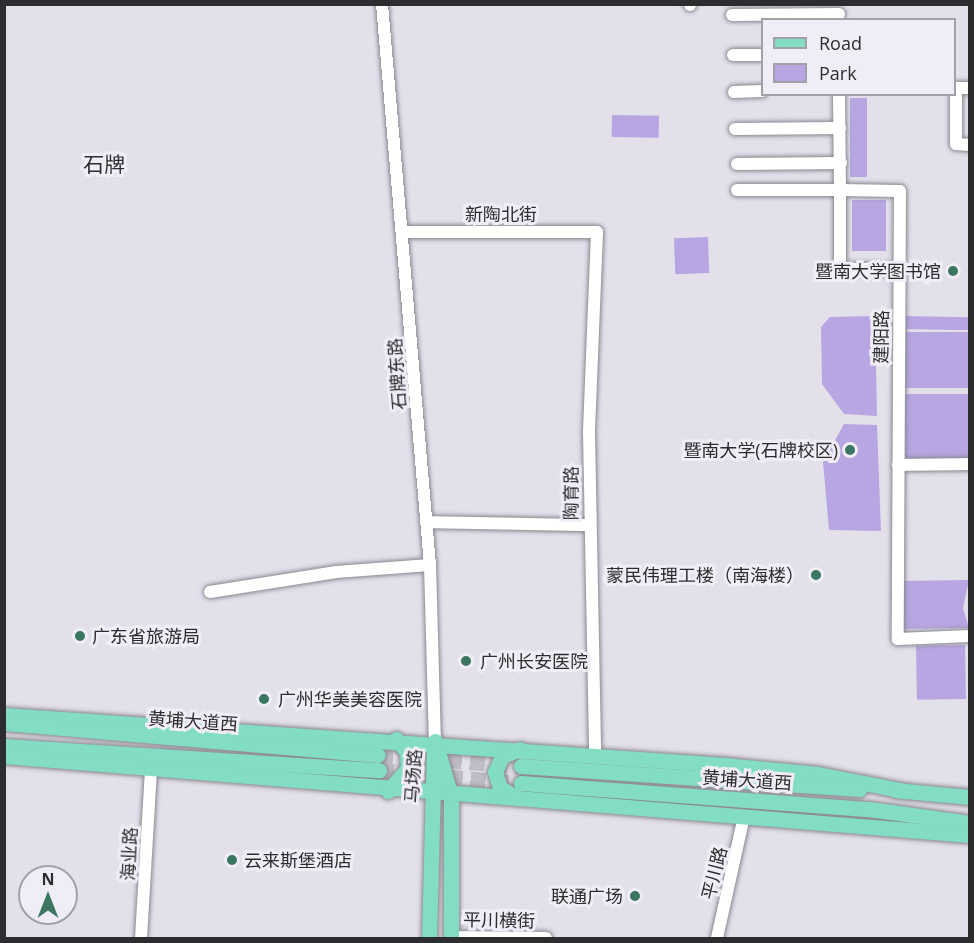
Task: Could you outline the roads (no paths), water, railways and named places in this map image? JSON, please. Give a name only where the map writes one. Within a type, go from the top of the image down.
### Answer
[{"type":"main road","points":[[4,715],[435,741],[595,754],[818,774],[904,791]]},
{"type":"main road","name":"黄埔大道西","points":[[4,723],[379,763],[4,746]]},
{"type":"main road","points":[[388,791],[408,768],[407,752],[396,739]]},
{"type":"main road","name":"马场路","points":[[429,939],[430,794],[435,741]]},
{"type":"main road","name":"马场路","points":[[435,741],[451,796],[452,938]]},
{"type":"main road","points":[[523,748],[502,756],[495,772],[500,788],[523,800]]},
{"type":"main road","points":[[4,756],[151,772],[969,835]]},
{"type":"main road","name":"黄埔大道西","points":[[521,766],[969,797]]},
{"type":"main road","name":"黄埔大道西","points":[[520,783],[868,809],[969,823]]},
{"type":"street","name":"石牌东路","points":[[382,4],[404,232],[427,522],[435,741]]},
{"type":"street","points":[[732,15],[838,13]]},
{"type":"street","points":[[733,55],[761,55]]},
{"type":"street","points":[[734,92],[761,92]]},
{"type":"street","points":[[839,96],[840,269],[900,269]]},
{"type":"street","points":[[955,96],[956,144],[969,144]]},
{"type":"street","points":[[735,129],[840,128]]},
{"type":"street","points":[[737,164],[841,163]]},
{"type":"street","points":[[737,190],[840,190]]},
{"type":"street","name":"建阳路","points":[[840,190],[900,191],[898,639],[969,636]]},
{"type":"street","name":"新陶北街","points":[[404,232],[597,232]]},
{"type":"street","name":"陶育路","points":[[595,754],[589,525],[597,232]]},
{"type":"street","points":[[898,465],[969,464]]},
{"type":"street","points":[[427,522],[589,525]]},
{"type":"street","points":[[210,592],[336,572],[430,565]]},
{"type":"street","name":"海业路","points":[[141,939],[151,772]]},
{"type":"street","name":"平川路","points":[[717,939],[744,816]]},
{"type":"street","name":"平川横街","points":[[452,938],[546,939]]},
{"type":"tunnel","points":[[378,755],[521,766]]},
{"type":"tunnel","points":[[379,770],[521,783]]},
{"type":"place","name":"暨南大学图书馆","points":[[953,271]]},
{"type":"place","name":"暨南大学(石牌校区)","points":[[850,450]]},
{"type":"place","name":"蒙民伟理工楼（南海楼）","points":[[816,575]]},
{"type":"place","name":"广东省旅游局","points":[[80,636]]},
{"type":"place","name":"广州长安医院","points":[[466,661]]},
{"type":"place","name":"广州华美美容医院","points":[[264,699]]},
{"type":"place","name":"云来斯堡酒店","points":[[232,860]]},
{"type":"place","name":"联通广场","points":[[635,896]]},
{"type":"district","name":"石牌","points":[[104,164]]}]
